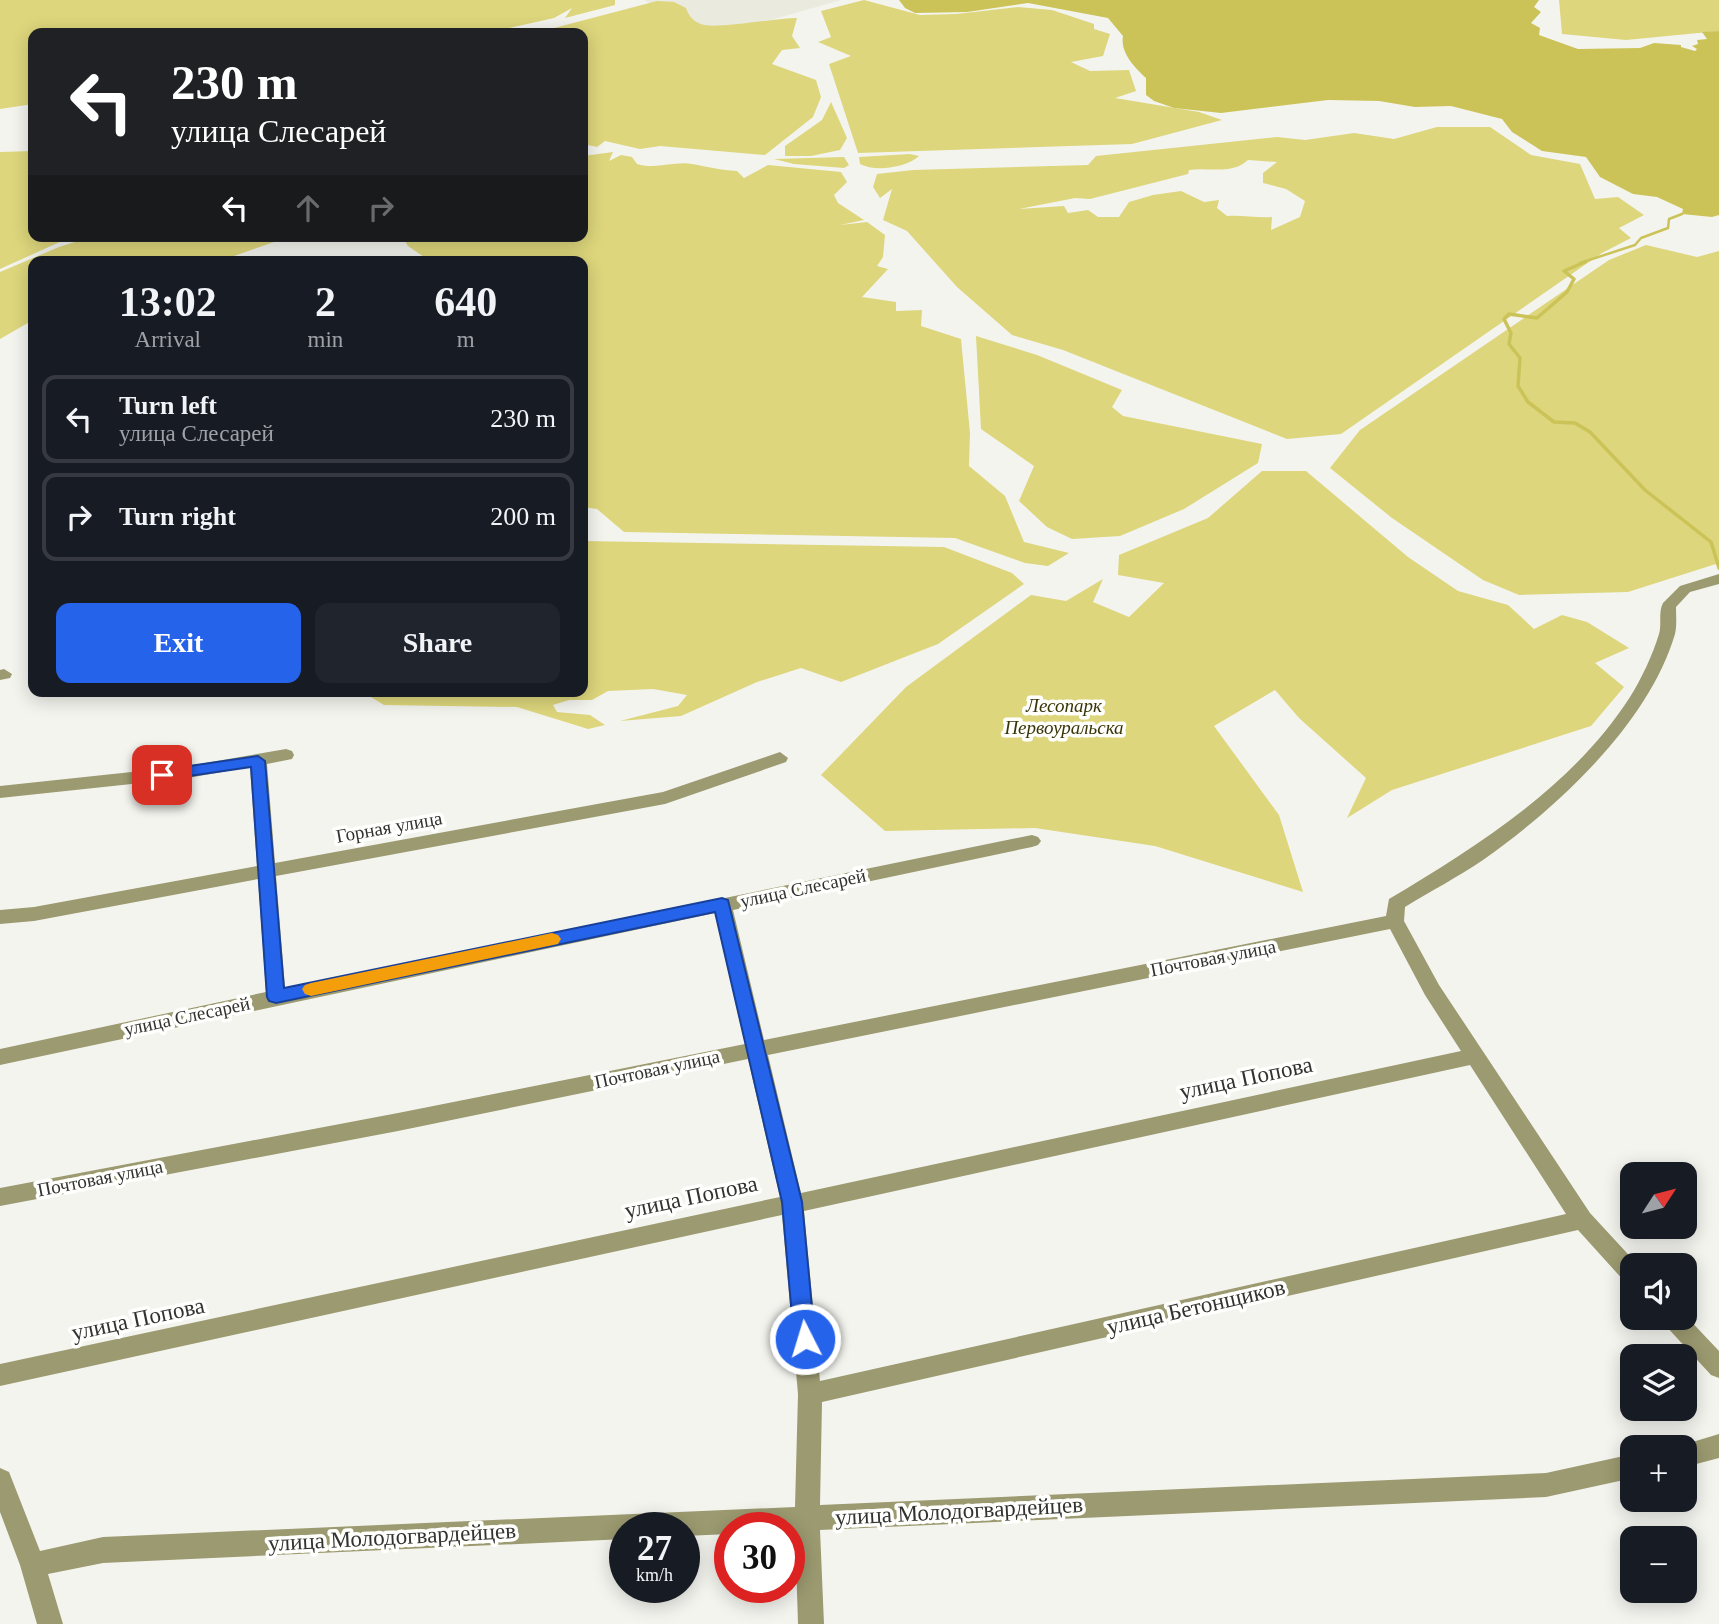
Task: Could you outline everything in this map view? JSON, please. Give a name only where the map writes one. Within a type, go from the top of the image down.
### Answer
[{"type":"street","points":[[1620,1261],[1582,1220],[1432,990],[1395,921],[1396,904],[1478,855],[1569,780],[1638,698],[1668,632],[1668,606],[1685,589],[1719,579]]},
{"type":"street","points":[[0,792],[162,775],[286,755]]},
{"type":"street","name":"Горная улица","points":[[0,916],[34,914],[665,798],[780,758]]},
{"type":"street","points":[[258,761],[276,997]]},
{"type":"street","name":"улица Слесарей","points":[[0,1057],[276,997],[1032,841]]},
{"type":"street","points":[[722,904],[792,1202],[810,1394],[807,1518],[811,1624]]},
{"type":"street","name":"Почтовая улица","points":[[0,1197],[398,1122],[1395,921]]},
{"type":"street","name":"улица Попова","points":[[0,1375],[1477,1056]]},
{"type":"street","name":"улица Бетонщиков","points":[[810,1394],[1582,1220]]},
{"type":"street","points":[[1684,1330],[1719,1367]]},
{"type":"street","points":[[1697,1452],[1719,1446]]},
{"type":"street","name":"улица Молодогвардейцев","points":[[33,1565],[103,1550],[1546,1485],[1620,1469]]},
{"type":"street","points":[[0,1480],[33,1565],[50,1624]]},
{"type":"shaded area","points":[[644,0],[841,0],[714,36]]},
{"type":"shaded area","points":[[899,0],[1539,0],[1534,7],[1541,12],[1531,23],[1540,28],[1539,35],[1578,49],[1640,48],[1654,43],[1681,45],[1695,51],[1697,49],[1692,46],[1698,44],[1697,40],[1707,39],[1702,32],[1719,31],[1719,215],[1712,217],[1682,214],[1683,209],[1657,197],[1633,194],[1600,177],[1586,157],[1542,151],[1512,132],[1502,119],[1451,106],[1415,107],[1379,101],[1328,100],[1221,113],[1174,108],[1146,95],[1146,78],[1129,59],[1123,36],[1108,18],[1028,3],[967,12],[915,13],[905,8]]},
{"type":"green space","points":[[0,0],[615,0],[615,5],[565,18],[572,8],[554,18],[509,28],[28,28],[28,105],[0,109]]},
{"type":"green space","points":[[864,0],[920,15],[1018,7],[1052,10],[1094,24],[1094,29],[1110,34],[1103,56],[1071,62],[1090,71],[1129,70],[1136,91],[1115,98],[1199,112],[1222,120],[1132,144],[858,153],[829,64],[851,56],[818,42],[831,37],[821,11]]},
{"type":"green space","points":[[1559,0],[1719,0],[1719,31],[1626,40],[1562,34]]},
{"type":"green space","points":[[657,1],[674,2],[686,8],[696,22],[708,25],[797,18],[792,36],[800,48],[782,50],[772,64],[816,80],[821,97],[813,117],[765,155],[660,146],[640,149],[605,141],[597,147],[588,145],[588,28],[554,28]]},
{"type":"green space","points":[[831,102],[847,138],[840,150],[811,156],[785,156],[785,146],[822,120]]},
{"type":"green space","points":[[1437,127],[1490,127],[1531,155],[1580,164],[1595,199],[1618,197],[1644,215],[1619,228],[1631,238],[1602,253],[1341,434],[1287,439],[1063,350],[1012,335],[957,287],[907,231],[883,220],[892,189],[880,198],[873,187],[877,174],[913,170],[1088,165],[1096,156],[1277,137],[1305,140],[1354,133],[1394,139]],"holes":[[[1248,160],[1277,162],[1263,173],[1263,183],[1286,189],[1305,201],[1300,217],[1271,230],[1272,217],[1227,216],[1217,208],[1219,200],[1204,202],[1181,191],[1129,202],[1119,217],[1098,217],[1088,210],[1068,213],[1064,206],[1019,209],[1075,198],[1090,199],[1188,174],[1189,170],[1228,169]]]},
{"type":"green space","points":[[28,151],[28,242],[60,242],[0,269],[0,152]]},
{"type":"green space","points":[[613,152],[609,161],[621,155],[632,157],[637,164],[644,166],[692,164],[737,171],[744,178],[768,165],[841,172],[847,182],[834,195],[838,203],[864,220],[840,225],[867,222],[885,235],[883,257],[877,266],[888,269],[862,297],[896,302],[896,311],[922,310],[921,326],[961,339],[970,433],[969,466],[1005,496],[1024,542],[1069,553],[1048,566],[1025,563],[955,538],[624,532],[597,509],[588,508],[588,256],[423,256],[406,242],[588,242],[588,155]]},
{"type":"green space","points":[[910,154],[919,156],[899,166],[882,168],[860,164],[859,157]]},
{"type":"green space","points":[[844,157],[849,165],[844,168],[794,164],[774,159]]},
{"type":"green space","points":[[75,242],[274,242],[234,256],[38,256]]},
{"type":"green space","points":[[1646,245],[1697,257],[1719,251],[1719,563],[1628,592],[1519,595],[1483,580],[1392,518],[1330,468],[1360,430],[1609,260]]},
{"type":"green space","points":[[28,260],[28,323],[0,339],[0,272]]},
{"type":"green space","points":[[976,336],[1037,355],[1122,390],[1112,407],[1123,416],[1262,444],[1258,463],[1184,509],[1120,536],[1072,539],[1047,527],[1019,501],[1034,466],[981,429]]},
{"type":"green space","name":"Лесопарк Первоуральска","points":[[1262,471],[1306,471],[1408,557],[1458,591],[1508,605],[1534,629],[1562,615],[1587,622],[1629,648],[1595,663],[1624,687],[1591,726],[1392,790],[1347,818],[1366,778],[1299,718],[1275,690],[1214,726],[1279,815],[1303,892],[1155,846],[1035,828],[885,831],[821,775],[906,687],[1031,595],[1066,601],[1103,579],[1093,602],[1129,617],[1164,583],[1118,575],[1119,555],[1208,518]]},
{"type":"green space","points":[[588,541],[944,547],[1012,573],[1024,584],[938,644],[841,682],[801,668],[757,682],[681,716],[620,721],[678,706],[687,695],[653,689],[608,691],[592,700],[569,700],[553,705],[557,712],[590,715],[605,725],[588,729],[517,707],[384,705],[371,697],[588,697]]},
{"type":"waterway","points":[[1580,263],[1635,245],[1641,238],[1668,228],[1669,219],[1682,214]]},
{"type":"waterway","points":[[1585,262],[1564,271],[1574,279],[1567,292],[1537,318],[1509,314],[1504,319],[1511,333],[1509,344],[1520,358],[1518,386],[1528,402],[1554,422],[1575,423],[1590,432],[1645,490],[1711,542],[1719,568]]},
{"type":"slow traffic","points":[[311,989],[552,939]]},
{"type":"route","points":[[162,775],[258,761],[276,997],[722,904],[792,1202],[805,1339]]}]
